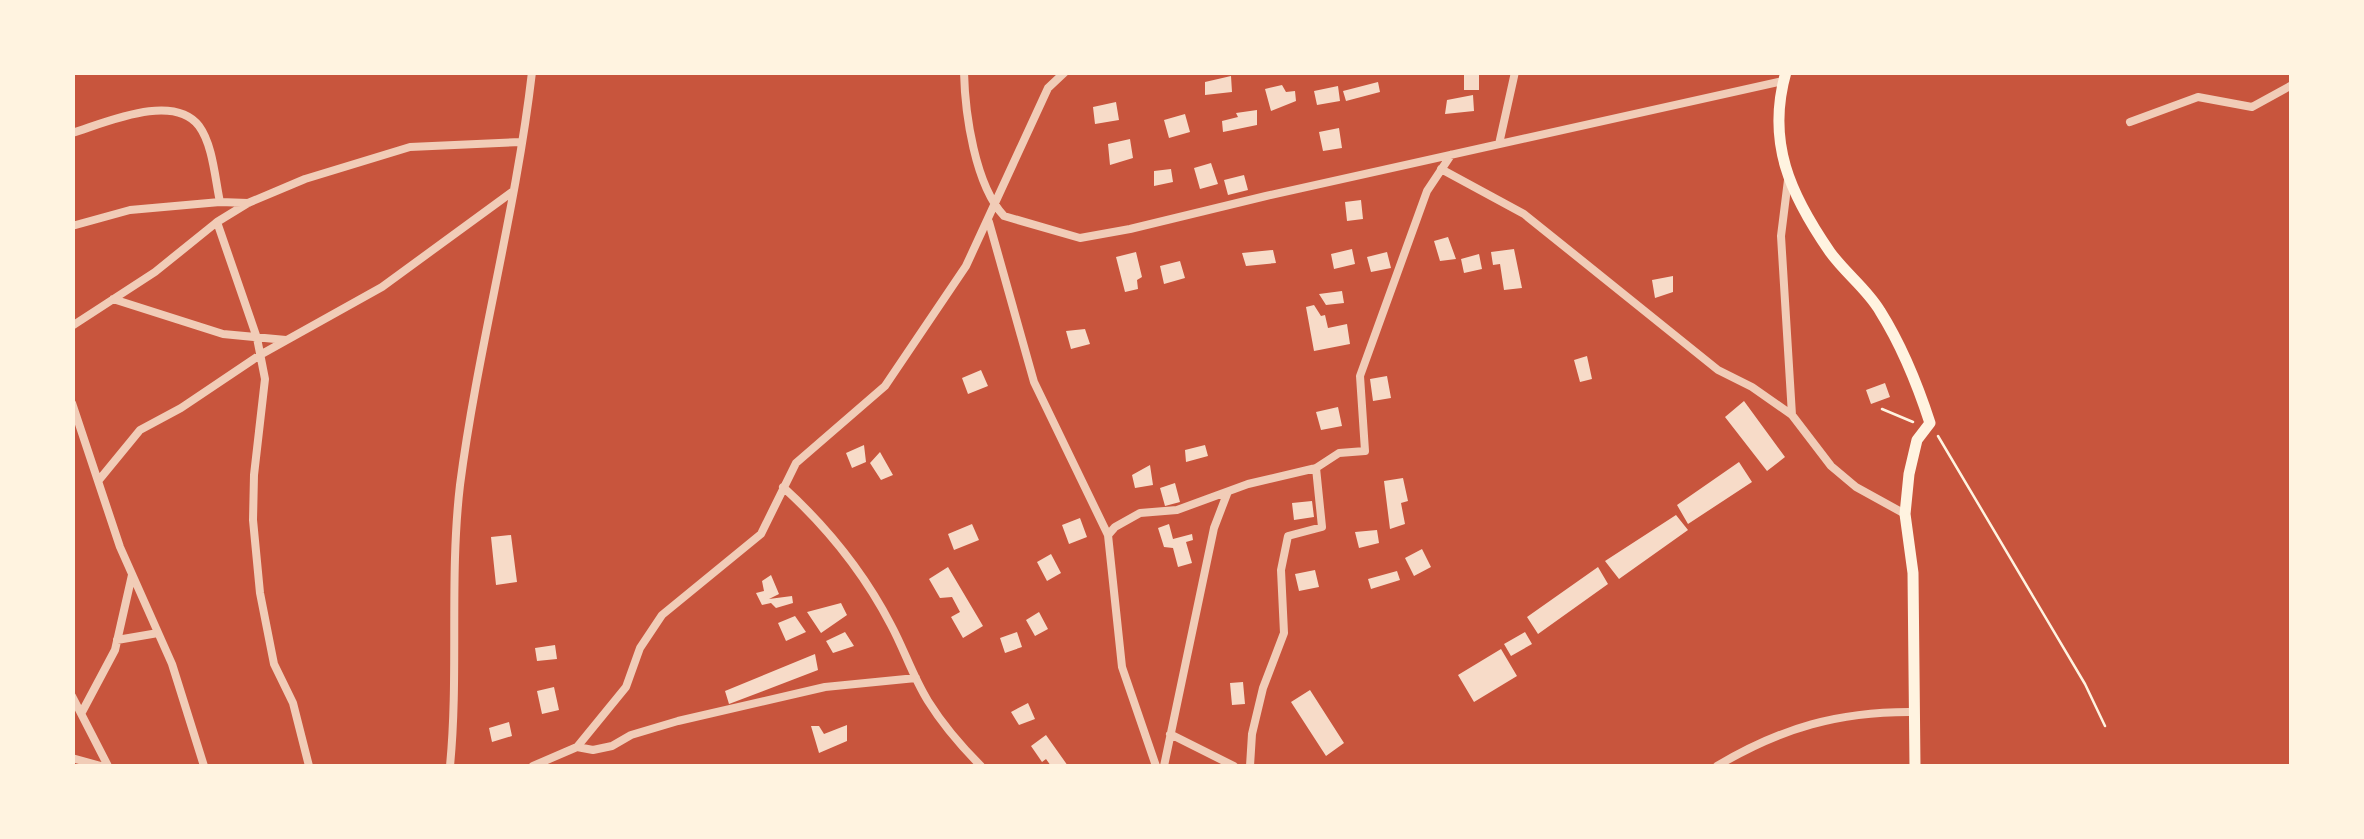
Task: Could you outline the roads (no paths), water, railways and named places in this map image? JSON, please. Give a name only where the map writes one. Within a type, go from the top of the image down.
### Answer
[{"type":"main road","points":[[1785,77],[1777,106],[1778,147],[1788,175],[1830,252],[1877,306],[1898,340],[1930,423],[1917,440],[1905,514],[1913,573],[1915,766]]},
{"type":"street","points":[[450,766],[455,714],[452,622],[460,486],[532,72]]},
{"type":"street","points":[[964,72],[965,108],[987,192],[996,208],[1004,216],[1080,238],[1130,230],[1785,77]]},
{"type":"street","points":[[533,766],[577,747],[626,686],[640,648],[662,614],[761,534],[796,463],[885,386],[966,266],[1048,88],[1065,72]]},
{"type":"street","points":[[1499,144],[1516,72]]},
{"type":"street","points":[[2130,122],[2198,98],[2252,107],[2292,85]]},
{"type":"street","points":[[72,133],[157,110],[179,110],[199,126],[220,202]]},
{"type":"street","points":[[72,326],[155,272],[217,222],[248,203],[342,166],[410,147],[521,142]]},
{"type":"street","points":[[1108,535],[1115,526],[1140,513],[1178,510],[1248,484],[1316,468],[1339,452],[1365,451],[1360,376],[1414,222],[1427,191],[1451,155]]},
{"type":"street","points":[[1441,169],[1524,214],[1718,370],[1792,414],[1831,466],[1856,488],[1905,514]]},
{"type":"street","points":[[1788,175],[1780,236],[1792,414]]},
{"type":"street","points":[[99,480],[140,430],[181,408],[260,354],[382,287],[512,192]]},
{"type":"street","points":[[72,226],[130,210],[248,203]]},
{"type":"street","points":[[217,222],[257,338],[265,379],[254,475],[253,520],[260,593],[274,664],[293,702],[309,766]]},
{"type":"street","points":[[988,222],[1034,382],[1108,535],[1122,666],[1156,766]]},
{"type":"street","points":[[113,299],[222,334],[286,340]]},
{"type":"street","points":[[72,403],[120,547],[172,664],[204,766]]},
{"type":"street","points":[[1250,766],[1252,734],[1263,688],[1284,632],[1281,570],[1288,536],[1322,528],[1316,468]]},
{"type":"street","points":[[782,486],[820,522],[852,562],[890,623],[927,700],[962,748],[981,766]]},
{"type":"street","points":[[1164,766],[1214,528],[1227,494]]},
{"type":"street","points":[[82,712],[117,640],[132,576]]},
{"type":"street","points":[[117,640],[158,633]]},
{"type":"street","points":[[577,747],[593,750],[612,746],[631,734],[825,687],[916,678]]},
{"type":"street","points":[[72,696],[108,766]]},
{"type":"street","points":[[1717,766],[1757,742],[1838,716],[1914,712]]},
{"type":"street","points":[[1170,734],[1234,766]]},
{"type":"street","points":[[72,758],[100,766]]}]
